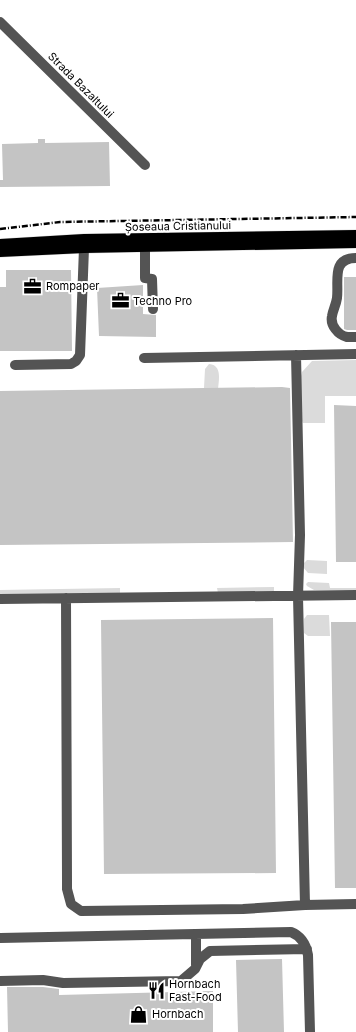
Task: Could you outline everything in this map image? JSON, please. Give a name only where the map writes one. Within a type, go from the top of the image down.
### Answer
[{"type":"main road","name":"Șoseaua Cristianului","points":[[0,244],[84,239],[356,235]]},
{"type":"main road","name":"Șoseaua Cristianului","points":[[4,252],[145,246],[356,243]]},
{"type":"street","name":"Strada Bazaltului","points":[[0,22],[145,165]]},
{"type":"street","points":[[145,246],[145,278],[152,279],[153,309]]},
{"type":"street","points":[[15,365],[70,364],[76,361],[80,355],[84,248]]},
{"type":"street","points":[[356,258],[348,258],[341,263],[338,270],[337,298],[332,318],[333,326],[338,333],[346,337],[356,337]]},
{"type":"street","points":[[144,358],[356,354]]},
{"type":"street","points":[[296,355],[300,535],[298,596],[305,905]]},
{"type":"street","points":[[0,599],[356,595]]},
{"type":"street","points":[[66,598],[67,880],[71,904],[81,911],[243,909],[305,905],[356,904]]},
{"type":"street","points":[[0,938],[291,932],[297,934],[307,949],[310,1032]]},
{"type":"street","points":[[195,969],[196,934]]},
{"type":"street","points":[[0,982],[44,980],[63,983],[181,981],[195,969],[204,954],[216,950],[307,949]]},
{"type":"shaded area","points":[[356,360],[356,396],[325,396],[325,423],[303,423],[300,380],[302,372],[312,361]]},
{"type":"shaded area","points":[[209,364],[216,367],[218,370],[218,389],[204,388],[205,369]]},
{"type":"shaded area","points":[[307,560],[327,561],[327,574],[308,573],[303,567]]},
{"type":"shaded area","points":[[308,582],[329,583],[330,588],[356,588],[356,590],[314,590],[307,586],[306,584]]},
{"type":"shaded area","points":[[274,587],[274,592],[218,593],[217,588]]},
{"type":"shaded area","points":[[120,588],[120,596],[0,597],[0,590]]},
{"type":"shaded area","points":[[307,615],[329,615],[330,636],[308,636],[304,633],[304,619]]},
{"type":"building","points":[[38,139],[45,139],[45,143],[109,142],[110,186],[0,187],[0,180],[3,180],[2,144],[38,143]]},
{"type":"building","points":[[6,270],[71,270],[72,351],[0,351],[0,287],[6,287]]},
{"type":"building","points":[[344,277],[356,277],[356,330],[344,329]]},
{"type":"building","name":"Techno Pro","points":[[143,285],[143,314],[156,315],[156,337],[99,336],[97,288]]},
{"type":"building","points":[[290,388],[293,542],[0,545],[0,391]]},
{"type":"building","points":[[334,405],[356,406],[356,562],[336,562]]},
{"type":"building","points":[[273,618],[276,873],[104,874],[101,620]]},
{"type":"building","points":[[331,622],[356,622],[356,888],[335,888]]},
{"type":"building","points":[[282,959],[284,1032],[238,1032],[236,960]]},
{"type":"building","name":"Hornbach","points":[[7,987],[43,987],[59,989],[59,995],[213,991],[213,1032],[8,1032]]},
{"type":"railway","points":[[0,229],[60,222],[356,217]]},
{"type":"place","name":"Rompaper","points":[[33,286]]},
{"type":"place","name":"Techno Pro","points":[[120,301]]},
{"type":"place","name":"Hornbach Fast-Food","points":[[156,990]]},
{"type":"place","name":"Hornbach","points":[[139,1014]]}]
